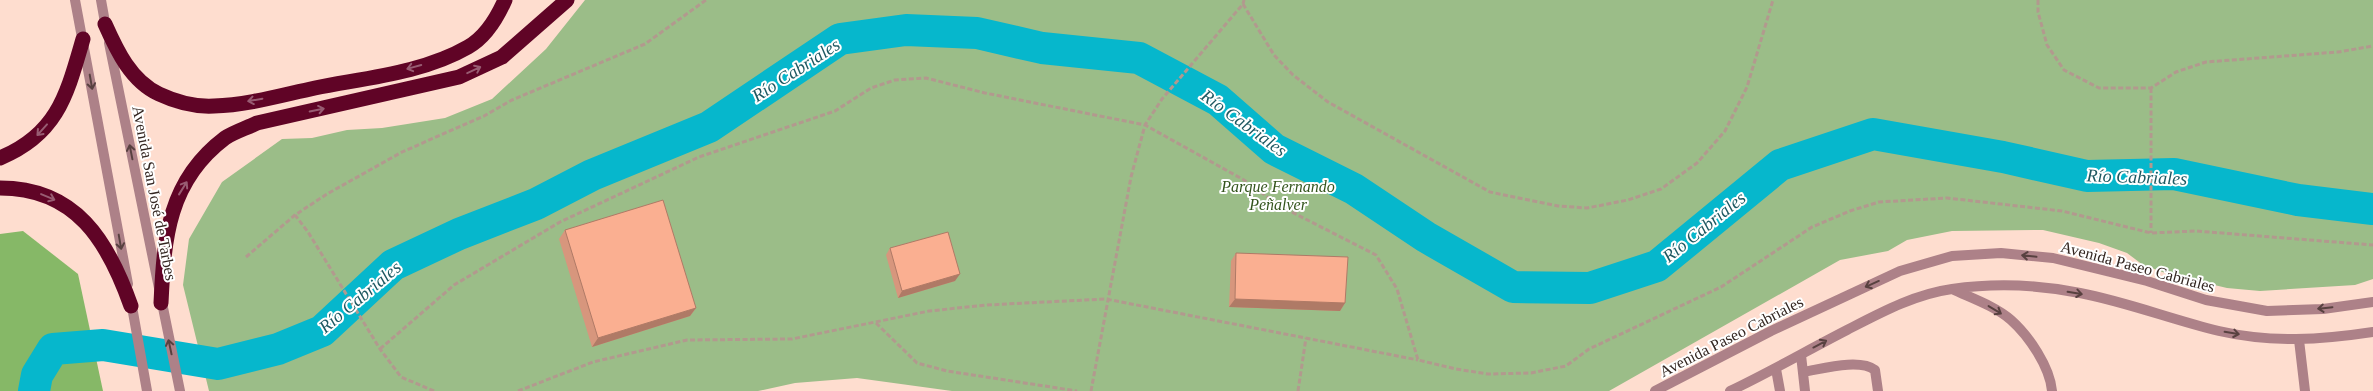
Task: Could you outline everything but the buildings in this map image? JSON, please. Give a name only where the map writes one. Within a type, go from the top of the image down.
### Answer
[{"type":"highway","points":[[106,24],[119,56],[145,85],[159,94],[187,104],[214,106],[255,101],[403,70],[443,58],[470,46],[491,27],[505,0]]},
{"type":"highway","points":[[161,303],[163,262],[168,224],[179,193],[200,162],[226,138],[256,123],[459,77],[502,57],[567,0]]},
{"type":"highway","points":[[0,158],[17,151],[42,132],[61,107],[83,39]]},
{"type":"highway","points":[[0,188],[15,188],[43,194],[68,206],[90,225],[120,274],[132,306]]},
{"type":"street","points":[[76,0],[147,391]]},
{"type":"street","name":"Avenida San José de Tarbes","points":[[101,0],[180,391]]},
{"type":"street","name":"Avenida Paseo Cabriales","points":[[1655,391],[1771,331],[1900,270],[1952,256],[2001,253],[2053,258],[2147,282],[2206,300],[2267,311],[2323,309],[2373,302]]},
{"type":"street","points":[[1730,391],[1912,299],[1951,289],[1984,286],[2032,287],[2080,293],[2220,331],[2298,340],[2373,332]]},
{"type":"street","points":[[1951,289],[1989,306],[2011,320],[2041,361],[2052,391]]},
{"type":"street","points":[[2298,340],[2305,391]]},
{"type":"street","points":[[1801,354],[1805,391]]},
{"type":"street","points":[[1803,372],[1847,365],[1867,366],[1875,370],[1878,391]]},
{"type":"street","points":[[1776,369],[1780,391]]},
{"type":"path","points":[[246,257],[295,215],[327,194],[402,152],[484,116],[512,100],[645,44],[706,0]]},
{"type":"path","points":[[1091,391],[1106,299],[1131,177],[1145,125],[1162,99],[1244,2],[1274,55],[1293,75],[1328,102],[1490,192],[1558,206],[1587,208],[1628,200],[1662,189],[1697,162],[1726,131],[1747,86],[1773,0]]},
{"type":"path","points":[[2038,0],[2038,12],[2047,45],[2064,70],[2099,88],[2150,88],[2176,72],[2206,62],[2338,52],[2373,46]]},
{"type":"path","points":[[380,349],[454,285],[560,222],[699,156],[835,111],[871,88],[895,80],[926,78],[985,93],[1145,125],[1244,180],[1280,206],[1376,255],[1397,289],[1418,360]]},
{"type":"path","points":[[2150,88],[2152,157],[2151,233]]},
{"type":"path","points":[[518,391],[593,362],[687,340],[792,338],[929,311],[1106,299],[1418,360],[1456,370],[1488,374],[1531,373],[1566,366],[1589,350],[1721,288],[1812,228],[1850,211],[1879,202],[1947,198],[2062,211],[2151,233],[2196,231],[2373,245]]},
{"type":"path","points":[[295,215],[308,232],[380,349],[401,377],[434,391]]},
{"type":"path","points":[[876,322],[917,363],[947,371],[1077,391]]},
{"type":"path","points":[[1298,391],[1306,338]]},
{"type":"green space","name":"Parque Fernando Peñalver","points":[[585,0],[2373,0],[2373,279],[2355,285],[2260,291],[2227,288],[2168,274],[2143,265],[2127,253],[2099,243],[2043,230],[1952,231],[1907,240],[1888,251],[1840,260],[1609,391],[952,391],[857,378],[795,383],[758,391],[209,391],[183,285],[189,239],[222,182],[282,139],[312,138],[347,130],[382,128],[445,118],[492,99],[546,49]]},
{"type":"green space","points":[[23,231],[78,274],[103,391],[0,391],[0,234]]},
{"type":"waterway","name":"Río Cabriales","points":[[34,391],[37,375],[53,349],[103,345],[218,364],[278,349],[322,331],[393,265],[459,234],[536,204],[592,175],[709,127],[840,39],[906,30],[977,33],[1042,48],[1139,58],[1218,100],[1274,149],[1354,189],[1426,237],[1513,287],[1590,288],[1657,266],[1780,165],[1873,134],[2003,157],[2087,176],[2174,174],[2298,200],[2373,209]]}]
